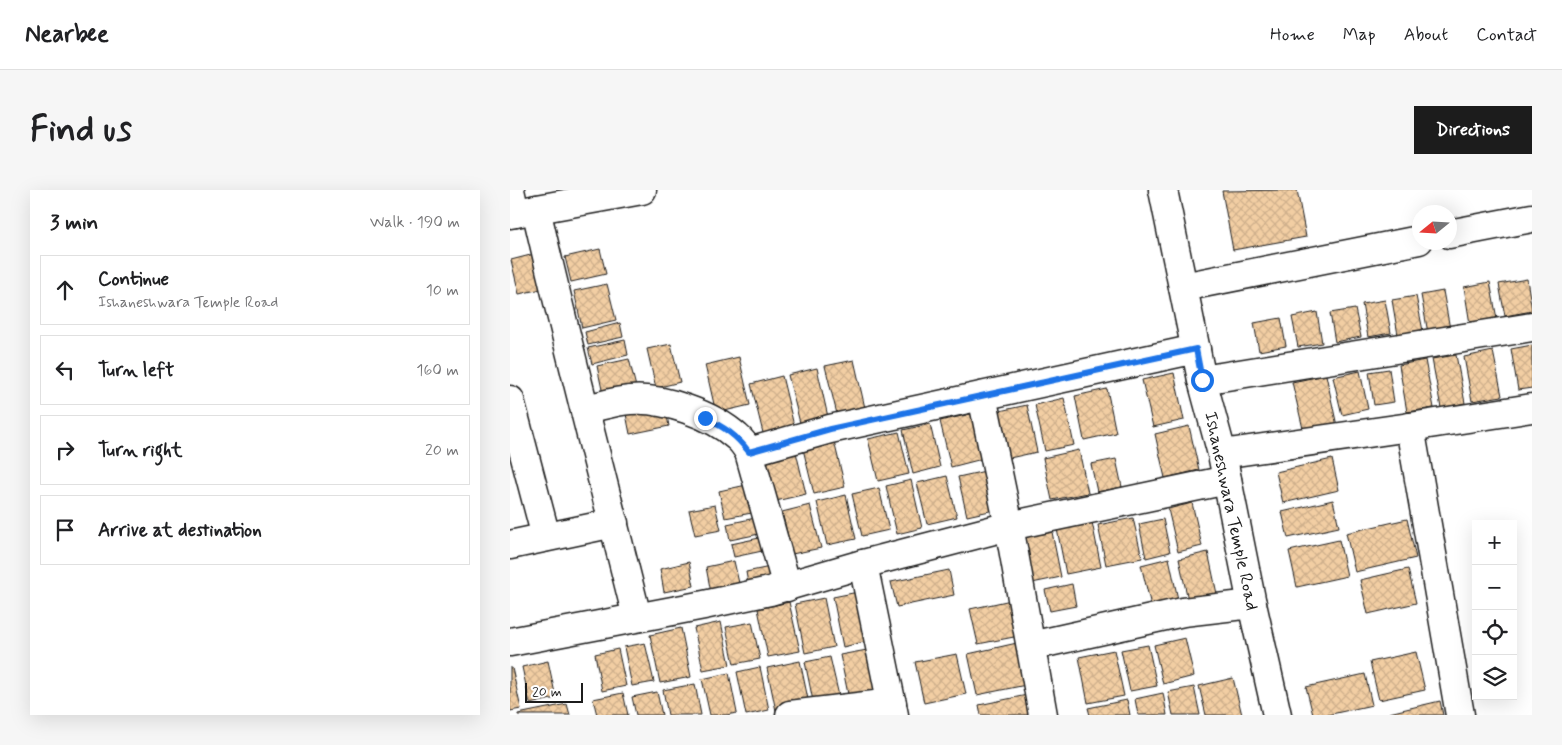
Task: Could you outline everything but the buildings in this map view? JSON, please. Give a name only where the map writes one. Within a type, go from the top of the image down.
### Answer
[{"type":"street","points":[[637,617],[559,311],[518,206],[596,194],[642,190]]},
{"type":"street","name":"Ishaneshwara Temple Road","points":[[1163,190],[1202,380],[1222,454],[1252,604],[1277,715]]},
{"type":"street","points":[[1457,233],[1532,218]]},
{"type":"street","points":[[1184,287],[1412,242]]},
{"type":"street","points":[[1202,380],[1532,327]]},
{"type":"street","points":[[749,452],[830,429],[1196,349]]},
{"type":"street","points":[[982,396],[1009,526],[1043,715]]},
{"type":"street","points":[[510,400],[546,537]]},
{"type":"street","points":[[585,409],[630,400],[659,401],[679,407],[722,426],[738,437],[749,452],[787,587]]},
{"type":"street","points":[[1222,454],[1410,428],[1532,408]]},
{"type":"street","points":[[1410,428],[1460,715]]},
{"type":"street","points":[[510,642],[787,587],[863,564],[1009,526],[1227,480]]},
{"type":"street","points":[[510,545],[614,523]]},
{"type":"street","points":[[790,715],[893,709],[863,564]]},
{"type":"street","points":[[1031,646],[1183,612],[1252,604]]},
{"type":"route","points":[[705,418],[722,426],[738,437],[749,452],[830,429],[1196,349],[1202,380]]}]
